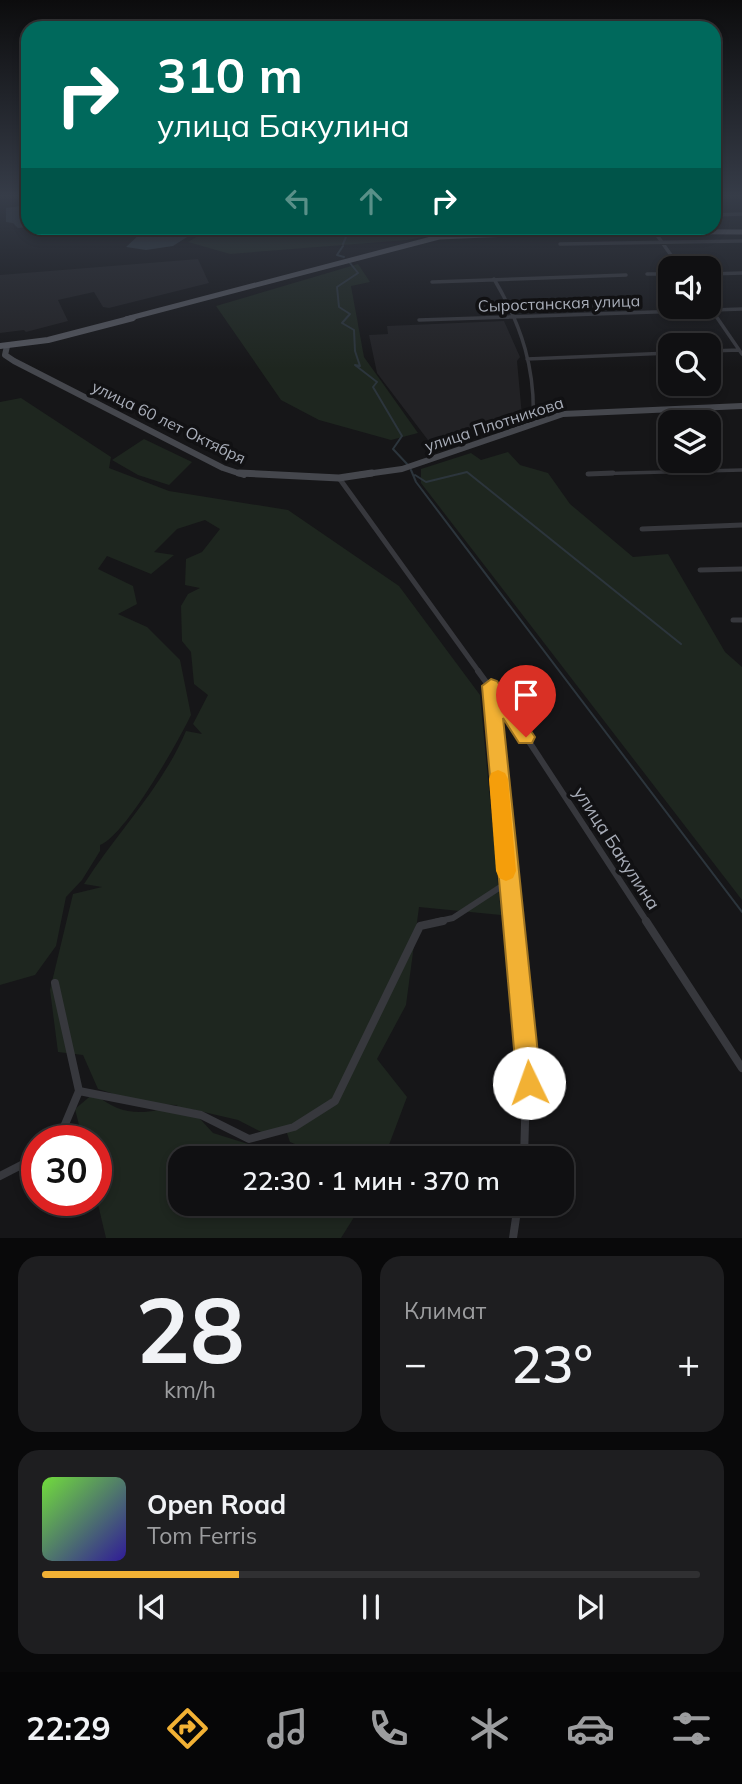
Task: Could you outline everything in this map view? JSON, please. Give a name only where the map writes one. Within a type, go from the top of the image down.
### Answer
[{"type":"main road","points":[[4,346],[27,344],[374,254]]},
{"type":"street","points":[[721,274],[742,273]]},
{"type":"street","points":[[648,274],[658,274]]},
{"type":"street","points":[[432,282],[626,275]]},
{"type":"street","points":[[494,279],[514,316],[530,359],[533,425]]},
{"type":"street","name":"Сыростанская улица","points":[[721,308],[742,309]]},
{"type":"street","name":"Сыростанская улица","points":[[419,320],[658,310]]},
{"type":"street","points":[[718,319],[741,351]]},
{"type":"street","points":[[2,354],[27,344]]},
{"type":"street","points":[[2,354],[4,346]]},
{"type":"street","points":[[721,351],[741,351]]},
{"type":"street","name":"улица 60 лет Октября","points":[[2,354],[223,468],[247,476],[340,478]]},
{"type":"street","points":[[530,359],[658,354]]},
{"type":"street","name":"улица Плотникова","points":[[340,478],[402,469],[563,414],[742,406]]},
{"type":"street","points":[[588,474],[742,470]]},
{"type":"street","name":"улица Бакулина","points":[[340,478],[398,564],[491,686],[742,1068]]},
{"type":"street","points":[[642,529],[742,525]]},
{"type":"street","points":[[699,570],[742,569]]},
{"type":"street","points":[[733,620],[742,620]]},
{"type":"street","points":[[491,686],[507,877],[528,1058],[530,1109],[525,1146]]},
{"type":"street","points":[[79,1091],[201,1115],[249,1139],[294,1127],[335,1101],[420,926],[453,918],[505,884],[507,877]]},
{"type":"street","points":[[55,983],[79,1091],[65,1125]]},
{"type":"street","points":[[0,1176],[21,1165]]},
{"type":"street","points":[[513,1238],[516,1216]]},
{"type":"shaded area","points":[[198,259],[209,283],[109,308],[103,307],[94,292],[58,300],[68,321],[26,332],[0,333],[0,275]]},
{"type":"shaded area","points":[[358,264],[370,282],[351,286],[364,357],[418,433],[391,440],[319,420],[281,400],[216,306]]},
{"type":"shaded area","points":[[504,321],[520,357],[517,361],[522,416],[434,448],[377,373],[369,335],[388,334],[387,326]]},
{"type":"shaded area","points":[[21,398],[111,457],[109,468],[169,491],[288,510],[399,586],[480,695],[501,915],[419,907],[406,1005],[377,1059],[407,1097],[389,1146],[300,1146],[290,1142],[285,1127],[269,1136],[238,1120],[191,1109],[213,1133],[254,1146],[168,1146],[168,1216],[355,1216],[341,1238],[106,1238],[101,1216],[112,1216],[112,1125],[79,1125],[75,1109],[94,1093],[114,1106],[133,1112],[154,1111],[178,1105],[128,1104],[111,1093],[98,1089],[83,1055],[58,1052],[50,990],[73,894],[102,887],[84,884],[165,772],[186,731],[202,734],[193,724],[208,695],[194,684],[191,652],[182,641],[181,606],[188,594],[200,588],[185,585],[186,559],[202,552],[220,529],[205,520],[177,529],[154,552],[174,555],[151,574],[107,556],[98,569],[133,586],[137,604],[118,614],[147,627],[180,660],[191,715],[163,766],[136,807],[111,838],[100,845],[100,851],[82,880],[66,897],[56,946],[35,975],[0,985],[0,402]]},
{"type":"shaded area","points":[[144,439],[192,462],[169,485],[138,475],[112,460]]},
{"type":"shaded area","points":[[508,452],[520,465],[548,473],[570,504],[633,557],[668,554],[725,652],[742,667],[742,900],[421,483],[421,469],[471,453],[481,460]]},
{"type":"waterway","points":[[338,254],[344,257]]},
{"type":"waterway","points":[[350,263],[358,273],[337,287],[339,307],[350,314],[342,323],[354,330],[355,351],[360,366],[355,365],[377,382],[373,387],[402,436],[393,449],[408,465]]},
{"type":"waterway","points":[[411,470],[416,482],[742,912]]},
{"type":"waterway","points":[[415,475],[426,482],[467,472],[681,644]]},
{"type":"slow traffic","points":[[498,779],[506,871]]},
{"type":"route","points":[[526,737],[491,686],[507,877],[523,1007],[529,1083]]}]
